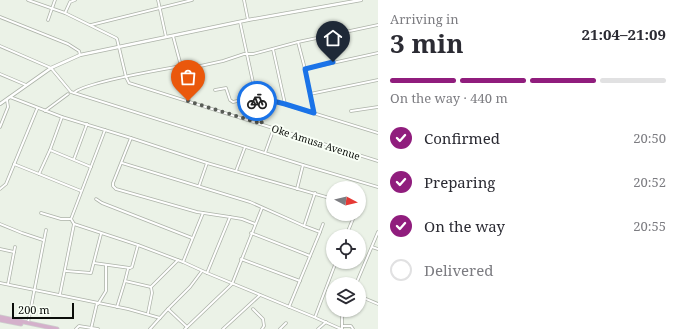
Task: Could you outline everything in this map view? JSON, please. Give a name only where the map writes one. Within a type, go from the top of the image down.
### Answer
[{"type":"main road","points":[[0,319],[56,329]]},
{"type":"main road","points":[[0,319],[46,329]]},
{"type":"street","points":[[28,0],[65,13],[116,38],[126,77]]},
{"type":"street","points":[[48,20],[55,0]]},
{"type":"street","points":[[65,13],[70,2],[75,0]]},
{"type":"street","points":[[158,0],[166,37]]},
{"type":"street","points":[[90,25],[192,0]]},
{"type":"street","points":[[244,0],[248,20]]},
{"type":"street","points":[[0,104],[51,68],[80,55],[248,20],[341,2],[361,0]]},
{"type":"street","points":[[0,17],[68,44],[79,51],[80,55]]},
{"type":"street","points":[[240,22],[262,124]]},
{"type":"street","points":[[182,70],[298,42],[378,25]]},
{"type":"street","points":[[173,36],[188,101]]},
{"type":"street","points":[[298,42],[314,113]]},
{"type":"street","points":[[0,46],[51,68],[71,92],[244,147],[378,187]]},
{"type":"street","points":[[273,49],[285,104]]},
{"type":"street","points":[[305,69],[378,53]]},
{"type":"street","points":[[74,92],[84,87],[181,66]]},
{"type":"street","points":[[0,74],[27,86]]},
{"type":"street","name":"Oke Amusa Avenue","points":[[126,77],[129,82],[378,162]]},
{"type":"street","points":[[310,94],[378,80]]},
{"type":"street","points":[[214,90],[226,88],[230,100],[233,102],[257,97],[285,104],[378,133]]},
{"type":"street","points":[[45,112],[68,94]]},
{"type":"street","points":[[9,98],[45,112],[207,163],[326,197]]},
{"type":"street","points":[[0,128],[8,107],[9,98]]},
{"type":"street","points":[[351,112],[378,107]]},
{"type":"street","points":[[1,188],[14,164],[37,109]]},
{"type":"street","points":[[39,174],[50,150],[62,117]]},
{"type":"street","points":[[74,160],[87,124]]},
{"type":"street","points":[[265,153],[274,128]]},
{"type":"street","points":[[71,219],[105,130]]},
{"type":"street","points":[[131,138],[113,183],[113,186],[116,189],[203,214],[242,219],[255,224]]},
{"type":"street","points":[[236,171],[244,147]]},
{"type":"street","points":[[50,150],[91,167]]},
{"type":"street","points":[[122,163],[250,202],[320,232]]},
{"type":"street","points":[[198,186],[207,163]]},
{"type":"street","points":[[14,164],[81,191]]},
{"type":"street","points":[[297,189],[303,165]]},
{"type":"street","points":[[304,226],[315,193]]},
{"type":"street","points":[[96,199],[102,203],[192,238]]},
{"type":"street","points":[[168,309],[186,328],[232,284],[262,208]]},
{"type":"street","points":[[41,213],[61,219],[71,219]]},
{"type":"street","points":[[182,262],[203,214]]},
{"type":"street","points":[[207,274],[230,217]]},
{"type":"street","points":[[71,219],[74,224],[178,260],[207,274],[341,329],[342,317]]},
{"type":"street","points":[[0,224],[44,240]]},
{"type":"street","points":[[60,294],[66,271],[74,224]]},
{"type":"street","points":[[289,307],[323,224]]},
{"type":"street","points":[[28,323],[46,230]]},
{"type":"street","points":[[359,277],[378,232]]},
{"type":"street","points":[[251,233],[310,256]]},
{"type":"street","points":[[66,271],[90,274],[92,272],[101,234]]},
{"type":"street","points":[[117,307],[128,269],[132,267],[138,245]]},
{"type":"street","points":[[372,246],[378,249]]},
{"type":"street","points":[[8,284],[15,247]]},
{"type":"street","points":[[0,249],[14,252]]},
{"type":"street","points":[[241,259],[300,281]]},
{"type":"street","points":[[148,314],[152,287],[178,260]]},
{"type":"street","points":[[94,263],[128,269]]},
{"type":"street","points":[[92,328],[98,304],[106,290],[106,265]]},
{"type":"street","points":[[314,317],[333,269]]},
{"type":"street","points":[[150,329],[202,271]]},
{"type":"street","points":[[125,281],[152,287]]},
{"type":"street","points":[[0,282],[60,294],[160,318]]},
{"type":"street","points":[[223,329],[260,295]]},
{"type":"street","points":[[366,299],[378,303]]},
{"type":"street","points":[[253,309],[264,321],[264,326],[262,329]]},
{"type":"street","points":[[318,329],[326,322]]},
{"type":"street","points":[[280,329],[286,323]]},
{"type":"street","points":[[76,329],[78,326],[98,329]]},
{"type":"street","points":[[342,326],[351,326],[353,329]]},
{"type":"way so far","points":[[188,101],[262,124],[257,101]]},
{"type":"route","points":[[257,101],[257,97],[314,113],[305,69],[333,62]]}]
